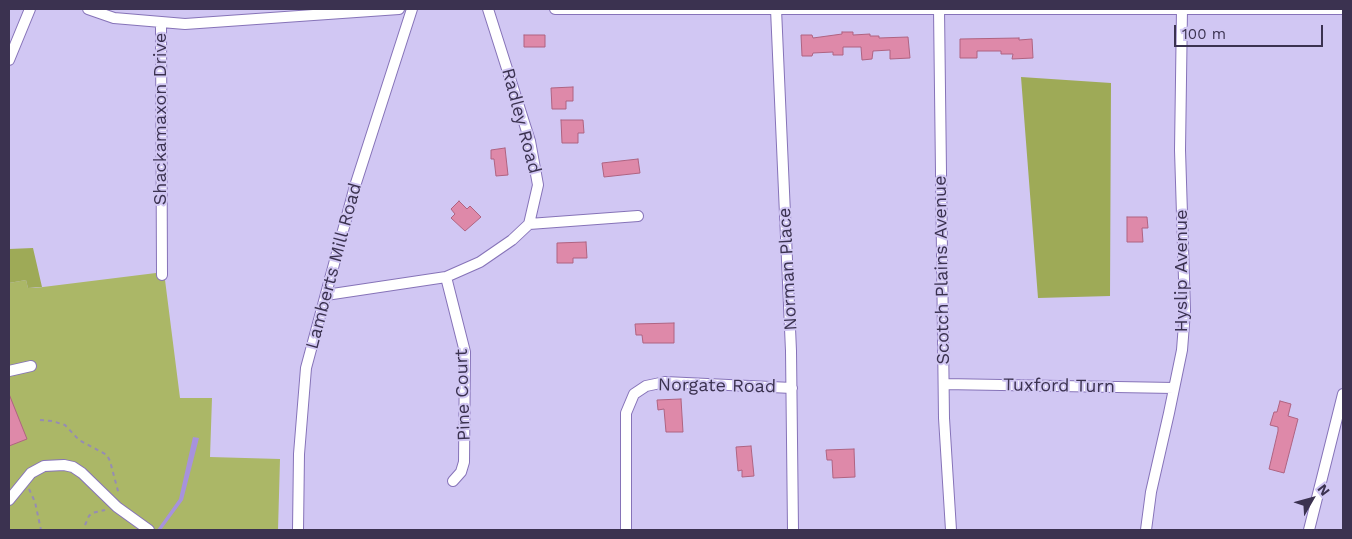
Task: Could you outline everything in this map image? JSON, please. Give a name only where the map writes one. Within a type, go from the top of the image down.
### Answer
[{"type":"street","points":[[9,60],[30,9]]},
{"type":"street","points":[[88,9],[114,18],[161,23]]},
{"type":"street","name":"Shackamaxon Drive","points":[[162,275],[161,23],[185,24],[399,9]]},
{"type":"street","name":"Lamberts Mill Road","points":[[298,530],[299,454],[306,368],[354,186],[412,9]]},
{"type":"street","name":"Radley Road","points":[[488,9],[530,141],[538,185],[529,224]]},
{"type":"street","points":[[555,9],[1343,9]]},
{"type":"street","name":"Norman Place","points":[[776,9],[792,388],[794,530]]},
{"type":"street","name":"Scotch Plains Avenue","points":[[938,9],[944,384],[951,530]]},
{"type":"street","name":"Hyslip Avenue","points":[[1146,530],[1151,492],[1182,350],[1185,311],[1180,150],[1182,9]]},
{"type":"street","points":[[326,294],[446,277],[480,262],[512,240],[529,224],[638,216]]},
{"type":"street","name":"Pine Court","points":[[446,277],[465,352],[464,462],[461,472],[454,480]]},
{"type":"street","points":[[9,371],[30,366]]},
{"type":"street","name":"Norgate Road","points":[[626,530],[626,413],[634,394],[646,386],[665,382],[792,388]]},
{"type":"street","name":"Tuxford Turn","points":[[944,384],[1174,388]]},
{"type":"street","points":[[1309,530],[1343,394]]},
{"type":"street","points":[[9,498],[30,473],[44,466],[64,465],[73,467],[90,478],[117,507],[149,530]]},
{"type":"path","points":[[40,420],[59,422],[65,425],[79,440],[107,455],[110,461],[119,496],[117,507],[92,513],[85,525]]},
{"type":"path","points":[[22,482],[32,494],[41,530]]},
{"type":"green space","points":[[1021,77],[1111,83],[1110,296],[1038,298]]},
{"type":"green space","points":[[33,248],[42,287],[28,288],[26,280],[9,283],[9,249]]},
{"type":"green space","points":[[164,272],[180,398],[212,398],[210,457],[280,459],[278,530],[9,530],[9,283],[26,280],[28,288],[35,288]]},
{"type":"shaded area","points":[[193,437],[199,438],[183,500],[161,530],[157,530],[179,499]]},
{"type":"building","points":[[842,32],[853,32],[853,35],[870,34],[870,36],[879,36],[879,38],[908,37],[910,58],[890,59],[890,50],[873,51],[872,59],[862,60],[861,47],[843,47],[843,55],[833,55],[833,52],[813,53],[812,56],[802,56],[801,35],[812,35],[813,38],[842,34]]},
{"type":"building","points":[[524,35],[545,35],[545,47],[524,47]]},
{"type":"building","points":[[1019,38],[1019,40],[1032,39],[1033,58],[1012,59],[1013,54],[1001,54],[1001,51],[977,51],[977,58],[960,58],[960,39]]},
{"type":"building","points":[[573,87],[573,101],[566,101],[566,109],[552,109],[551,88]]},
{"type":"building","points":[[561,120],[583,120],[584,133],[578,133],[578,143],[562,143]]},
{"type":"building","points":[[505,148],[508,175],[496,176],[494,159],[491,159],[491,150]]},
{"type":"building","points":[[638,159],[640,173],[604,177],[602,163]]},
{"type":"building","points":[[459,201],[467,209],[470,206],[481,217],[465,231],[451,218],[455,214],[451,209]]},
{"type":"building","points":[[1127,217],[1147,217],[1148,228],[1142,228],[1143,242],[1127,242]]},
{"type":"building","points":[[586,242],[587,258],[573,258],[573,263],[557,263],[557,243]]},
{"type":"building","points":[[674,323],[674,343],[643,343],[642,335],[636,335],[635,324]]},
{"type":"building","points":[[9,394],[27,439],[9,446]]},
{"type":"building","points":[[681,399],[683,432],[666,432],[664,409],[658,410],[657,400]]},
{"type":"building","points":[[1280,401],[1291,404],[1288,416],[1298,419],[1284,473],[1269,469],[1278,431],[1278,427],[1270,425]]},
{"type":"building","points":[[751,446],[754,476],[742,477],[742,470],[738,471],[736,447]]},
{"type":"building","points":[[854,449],[855,477],[833,478],[832,460],[827,460],[826,450]]}]
